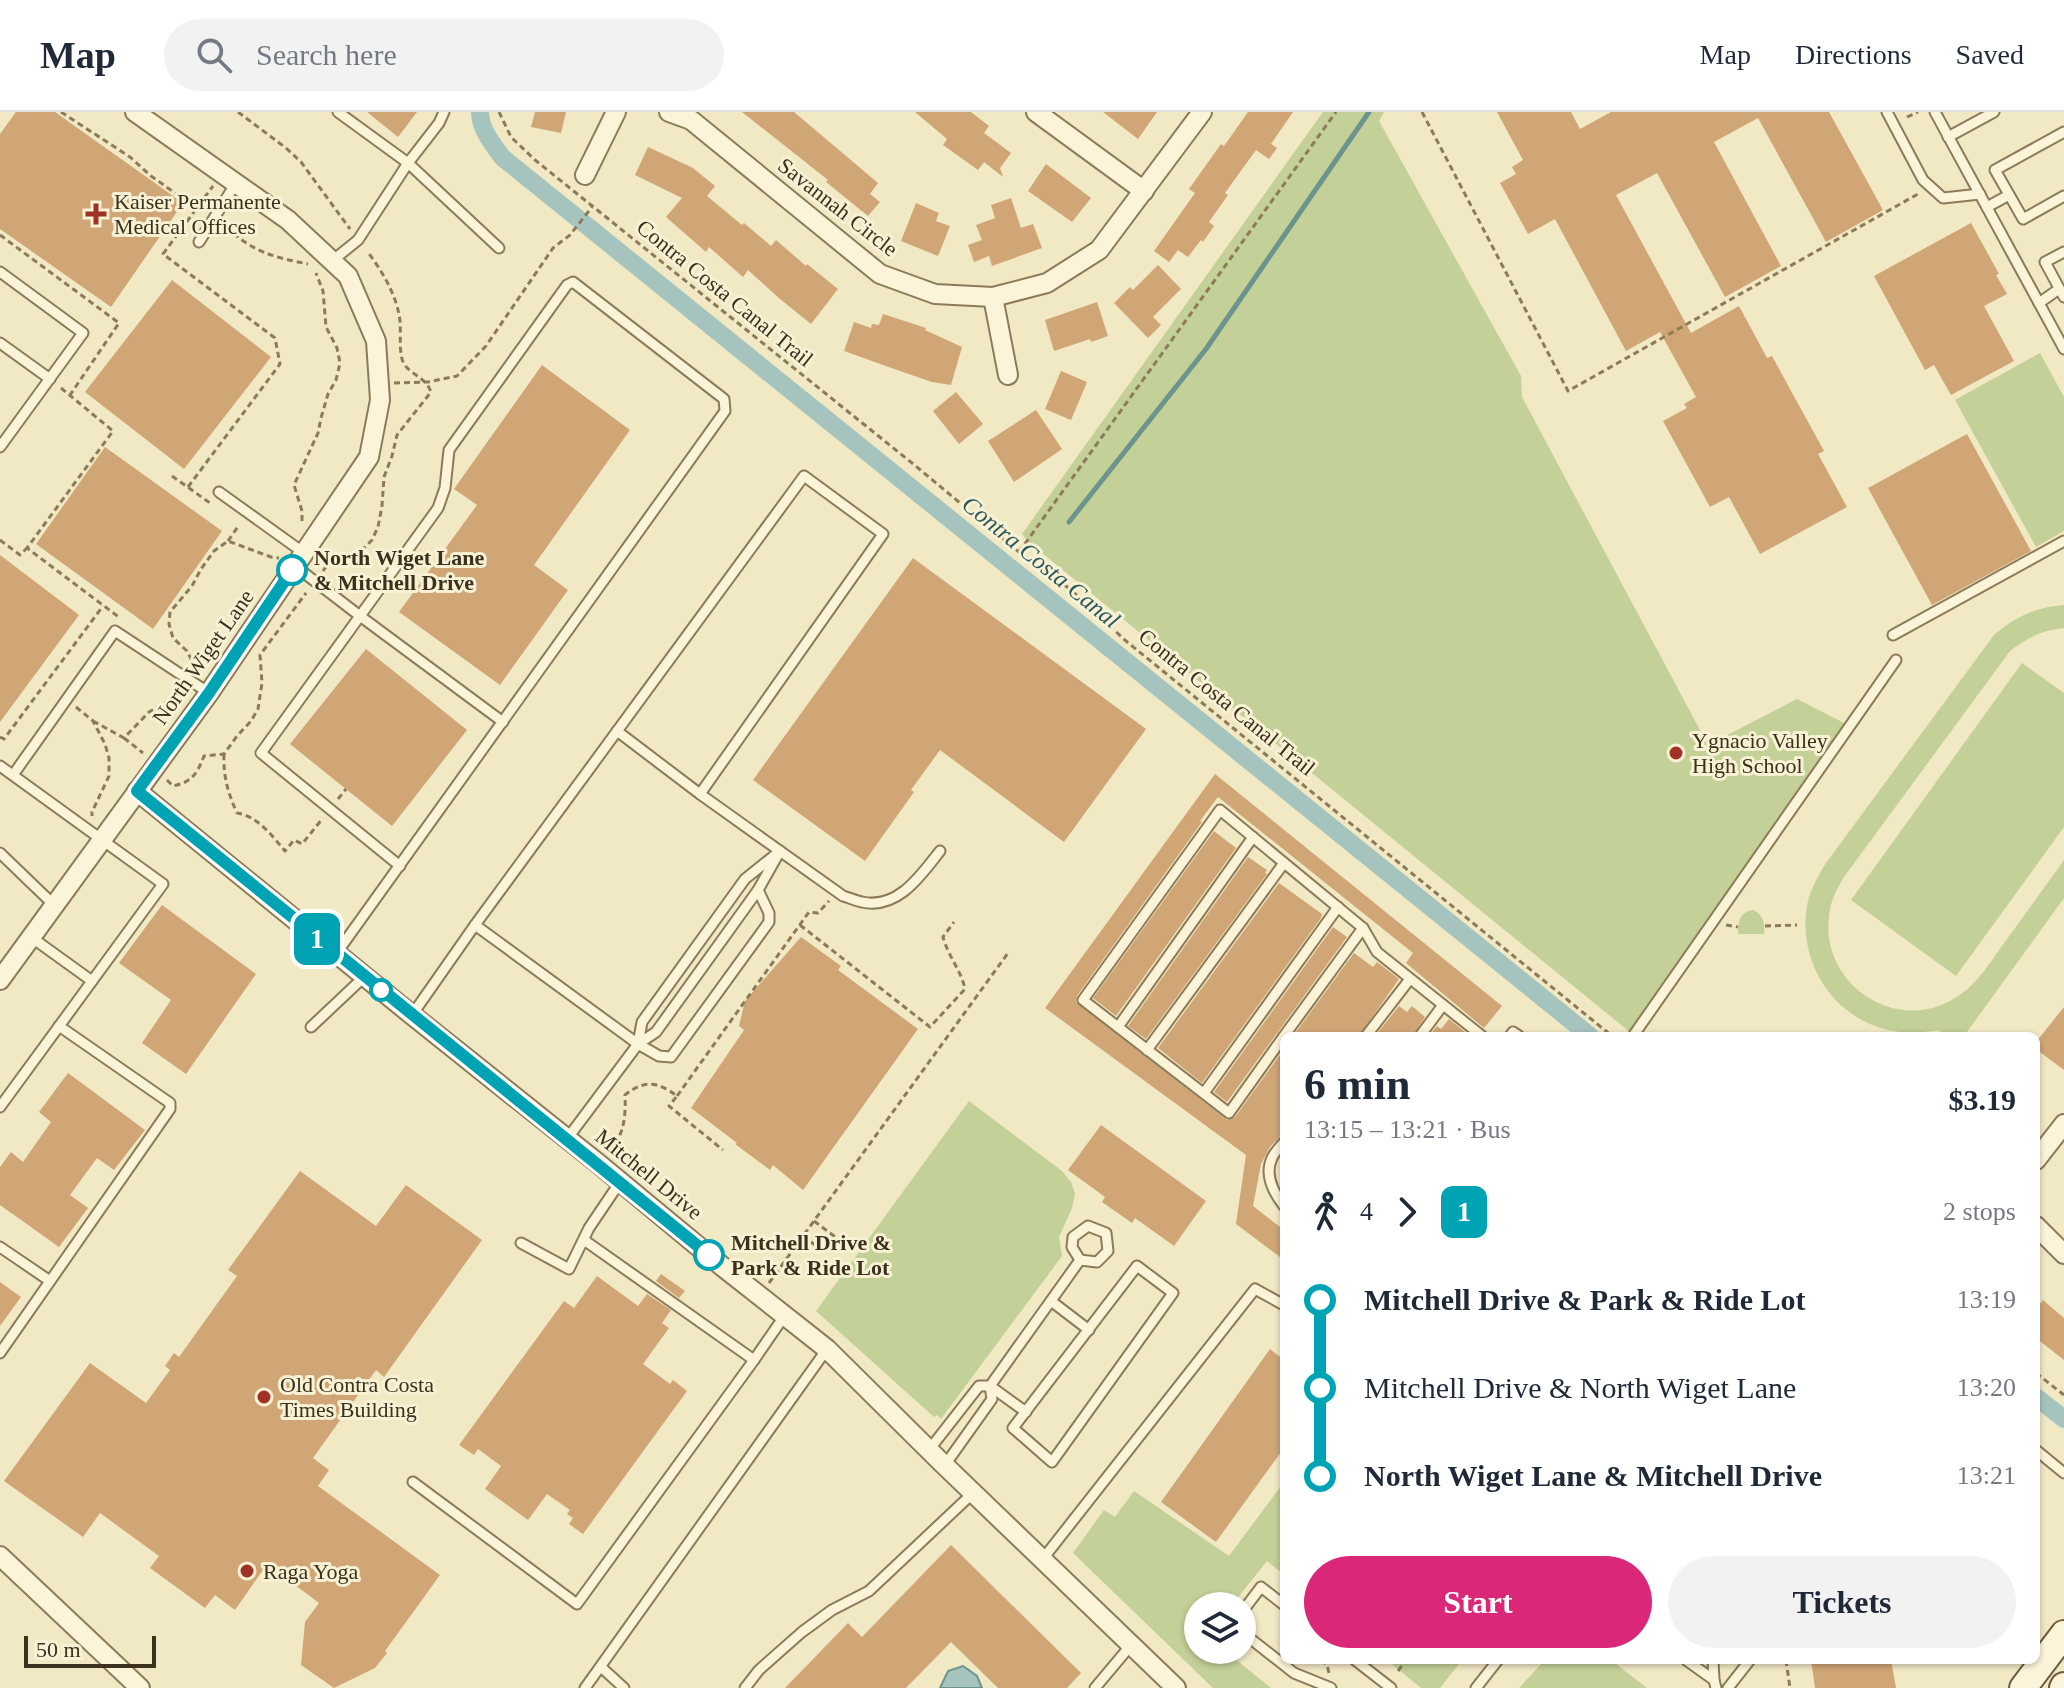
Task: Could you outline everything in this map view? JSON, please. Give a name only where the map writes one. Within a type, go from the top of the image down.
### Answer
[{"type":"main road","points":[[2023,1688],[2064,1634]]},
{"type":"street","name":"North Wiget Lane","points":[[0,980],[54,905],[97,835],[137,791],[209,693],[293,556],[369,457],[380,400],[376,341],[348,276],[288,220],[135,112]]},
{"type":"street","points":[[585,175],[616,112]]},
{"type":"street","name":"Savannah Circle","points":[[669,112],[691,120],[880,274],[935,294],[993,297],[1047,283],[1099,250],[1202,112]]},
{"type":"street","points":[[1036,112],[1144,191]]},
{"type":"street","points":[[993,297],[1008,375]]},
{"type":"street","name":"Mitchell Drive","points":[[137,791],[827,1349],[1176,1688]]},
{"type":"street","points":[[2040,1155],[2064,1124]]},
{"type":"street","points":[[2040,1230],[2064,1254]]},
{"type":"street","points":[[0,1556],[140,1688]]},
{"type":"lane","points":[[338,112],[408,163],[499,248]]},
{"type":"lane","points":[[332,261],[358,240],[444,112]]},
{"type":"lane","points":[[1887,112],[1923,180],[1943,198],[1980,194]]},
{"type":"lane","points":[[1935,112],[2064,349]]},
{"type":"lane","points":[[1948,137],[1994,112]]},
{"type":"lane","points":[[2064,132],[1995,170],[2023,219],[2064,196]]},
{"type":"lane","points":[[199,242],[215,216],[229,178]]},
{"type":"lane","points":[[1987,207],[2009,195]]},
{"type":"lane","points":[[2039,303],[2062,293],[2045,262],[2064,252]]},
{"type":"lane","points":[[0,272],[83,333],[0,447]]},
{"type":"lane","points":[[336,954],[400,866],[725,411],[724,399],[573,282],[567,285],[449,450],[445,488],[438,508],[261,753],[400,866]]},
{"type":"lane","points":[[0,343],[50,379]]},
{"type":"lane","points":[[412,1015],[804,476],[883,534],[700,794]]},
{"type":"lane","points":[[219,492],[293,556],[315,581],[503,722]]},
{"type":"lane","points":[[1893,635],[2064,541]]},
{"type":"lane","points":[[13,775],[115,631],[209,693]]},
{"type":"lane","points":[[1636,1032],[1896,660]]},
{"type":"lane","points":[[617,731],[843,896],[880,903],[914,883],[940,851]]},
{"type":"lane","points":[[0,766],[163,884],[0,1107]]},
{"type":"lane","points":[[1280,1042],[1229,1113],[1083,1000],[1220,810],[1363,928],[1377,952],[1475,1032]]},
{"type":"lane","points":[[1118,1027],[1253,837]]},
{"type":"lane","points":[[567,1139],[638,1044],[656,1032],[758,890],[780,851]]},
{"type":"lane","points":[[638,1044],[642,1022],[745,879],[780,851]]},
{"type":"lane","points":[[0,853],[54,905]]},
{"type":"lane","points":[[1147,1050],[1284,863]]},
{"type":"lane","points":[[475,925],[638,1044],[659,1056],[671,1057],[769,922],[769,913],[758,890]]},
{"type":"lane","points":[[1204,1093],[1338,907]]},
{"type":"lane","points":[[1287,1032],[1363,928]]},
{"type":"lane","points":[[31,937],[92,981]]},
{"type":"lane","points":[[311,1027],[364,977]]},
{"type":"lane","points":[[1369,1032],[1410,979]]},
{"type":"lane","points":[[1423,1032],[1443,1005]]},
{"type":"lane","points":[[0,1353],[170,1109],[170,1103],[59,1026]]},
{"type":"lane","points":[[1280,1147],[1272,1158],[1269,1178],[1280,1201]]},
{"type":"lane","points":[[521,1243],[569,1269],[589,1228],[620,1182]]},
{"type":"lane","points":[[1088,1226],[1106,1233],[1108,1251],[1097,1262],[1080,1260],[1072,1247],[1073,1237],[1088,1226]]},
{"type":"lane","points":[[584,1240],[754,1360]]},
{"type":"lane","points":[[0,1247],[50,1281]]},
{"type":"lane","points":[[945,1465],[992,1399],[990,1386],[1080,1260]]},
{"type":"lane","points":[[1137,1266],[1173,1293],[1052,1462],[1013,1428],[1026,1412],[1137,1266]]},
{"type":"lane","points":[[1042,1560],[1255,1289],[1280,1303]]},
{"type":"lane","points":[[1051,1301],[1089,1330]]},
{"type":"lane","points":[[413,1482],[577,1604],[785,1315]]},
{"type":"lane","points":[[585,1688],[827,1349]]},
{"type":"lane","points":[[929,1450],[979,1386],[990,1386],[1026,1412]]},
{"type":"lane","points":[[2040,1453],[2064,1473]]},
{"type":"lane","points":[[745,1688],[759,1670],[802,1632],[832,1610],[869,1591],[973,1493]]},
{"type":"lane","points":[[1256,1594],[1261,1587],[1280,1602]]},
{"type":"lane","points":[[1256,1643],[1280,1662]]},
{"type":"lane","points":[[1096,1687],[1131,1645]]},
{"type":"lane","points":[[1283,1664],[1294,1673],[1331,1688]]},
{"type":"lane","points":[[1360,1664],[1391,1688]]},
{"type":"lane","points":[[1476,1688],[1495,1664]]},
{"type":"lane","points":[[1691,1664],[1715,1684]]},
{"type":"lane","points":[[1713,1664],[1715,1684]]},
{"type":"lane","points":[[1728,1688],[1747,1664]]},
{"type":"lane","points":[[601,1667],[624,1688]]},
{"type":"path","points":[[61,112],[130,157],[175,193],[215,216],[252,247],[286,261],[308,264],[318,274],[323,291],[326,327],[337,348],[340,363],[318,433],[294,485],[302,511],[302,523],[293,556]]},
{"type":"path","points":[[228,541],[271,557],[332,558],[363,549],[378,527],[384,477],[397,435],[431,392],[428,382],[408,370],[403,362],[400,318],[395,299],[377,264],[301,162],[238,112]]},
{"type":"path","name":"Contra Costa Canal Trail","points":[[499,112],[519,147],[1019,552],[1070,589],[1126,641],[1607,1032]]},
{"type":"path","points":[[1019,552],[1336,112]]},
{"type":"path","points":[[1422,112],[1568,391],[1931,187]]},
{"type":"path","points":[[1903,119],[1918,112]]},
{"type":"path","points":[[188,487],[280,364],[275,338],[163,254],[199,206],[229,178]]},
{"type":"path","points":[[379,383],[428,382],[457,376],[486,346],[553,248],[570,235],[593,207]]},
{"type":"path","points":[[0,540],[20,555],[113,431],[50,379]]},
{"type":"path","points":[[172,476],[213,506]]},
{"type":"path","points":[[189,665],[198,672],[187,651],[173,638],[170,612],[192,586],[214,551],[228,541],[239,524]]},
{"type":"path","points":[[27,548],[126,623]]},
{"type":"path","points":[[332,558],[260,655],[262,683],[258,709],[224,754],[224,769],[227,791],[237,813],[246,814],[261,824],[285,851],[294,840],[302,844],[346,789]]},
{"type":"path","points":[[0,737],[4,739],[103,606]]},
{"type":"path","points":[[124,738],[149,712],[183,693],[191,681]]},
{"type":"path","points":[[66,700],[142,752],[173,786],[187,783],[204,756],[224,754]]},
{"type":"path","points":[[93,721],[109,758],[109,776],[92,812],[97,835]]},
{"type":"path","points":[[723,1150],[669,1106],[809,912],[818,913],[838,892]]},
{"type":"path","points":[[800,925],[930,1027],[965,989],[963,977],[943,937],[954,922]]},
{"type":"path","points":[[1720,922],[1729,927],[1738,927]]},
{"type":"path","points":[[1765,926],[1797,925]]},
{"type":"path","points":[[759,1295],[1008,953]]},
{"type":"path","points":[[599,1164],[618,1143],[626,1112],[625,1095],[646,1085],[661,1084],[677,1096]]},
{"type":"path","points":[[814,1221],[838,1239]]},
{"type":"path","points":[[803,1236],[827,1254]]},
{"type":"path","points":[[2040,1376],[2064,1395]]},
{"type":"path","points":[[1326,1664],[1329,1677]]},
{"type":"path","points":[[1398,1671],[1403,1664]]},
{"type":"path","points":[[1787,1664],[1790,1688]]},
{"type":"green space","points":[[1323,112],[1384,112],[1379,121],[1521,376],[1522,397],[1708,745],[1797,699],[1848,725],[1630,1032],[1022,534]]},
{"type":"green space","points":[[2040,353],[2064,397],[2064,531],[2036,547],[1955,400]]},
{"type":"green space","points":[[2064,605],[2064,628],[2035,635],[2010,651],[1844,877],[1831,906],[1829,940],[1836,961],[1848,980],[1864,994],[1883,1005],[1904,1010],[1926,1009],[1948,1002],[1975,981],[2064,860],[2064,898],[1967,1032],[1898,1032],[1864,1021],[1832,995],[1811,959],[1806,918],[1814,884],[1826,863],[1994,635],[2026,614]]},
{"type":"green space","points":[[2022,663],[2064,693],[2064,827],[1956,976],[1851,900]]},
{"type":"green space","points":[[1753,910],[1763,919],[1764,934],[1738,934],[1740,918]]},
{"type":"green space","points":[[969,1101],[1062,1171],[1071,1182],[1075,1194],[1059,1237],[1062,1256],[941,1419],[937,1415],[934,1417],[816,1311]]},
{"type":"green space","points":[[1280,1487],[1280,1572],[1267,1561],[1242,1592],[1184,1592],[1184,1660],[1073,1553],[1104,1510],[1115,1517],[1134,1491],[1229,1556]]},
{"type":"green space","points":[[1188,1664],[1241,1664],[1271,1688],[1213,1688]]},
{"type":"green space","points":[[1392,1664],[1459,1664],[1440,1688],[1421,1688]]},
{"type":"green space","points":[[1541,1664],[1616,1664],[1647,1688],[1519,1688]]},
{"type":"water","points":[[963,1666],[977,1676],[982,1688],[940,1688],[948,1671]]},
{"type":"building","name":"Kaiser Permanente Medical Offices","points":[[16,112],[55,112],[183,203],[111,307],[0,229],[0,134]]},
{"type":"building","points":[[367,112],[417,112],[398,137]]},
{"type":"building","points":[[535,112],[566,112],[561,133],[531,127]]},
{"type":"building","points":[[742,112],[794,112],[878,183],[870,194],[880,202],[868,216]]},
{"type":"building","points":[[915,112],[971,112],[989,126],[984,133],[1011,153],[1000,168],[1003,177],[984,162],[978,170],[943,145],[947,139]]},
{"type":"building","points":[[1103,112],[1157,112],[1138,139]]},
{"type":"building","points":[[1248,112],[1293,112],[1271,144],[1277,148],[1269,159],[1256,150],[1225,193],[1228,195],[1209,222],[1214,226],[1203,242],[1201,240],[1188,257],[1178,250],[1169,262],[1154,251],[1195,193],[1189,189]]},
{"type":"building","points":[[1497,112],[1571,112],[1580,129],[1611,112],[1829,112],[1883,210],[1826,242],[1758,118],[1714,142],[1781,266],[1725,297],[1657,173],[1616,195],[1691,333],[1739,306],[1767,358],[1772,356],[1824,451],[1818,454],[1847,507],[1760,554],[1729,497],[1710,507],[1663,421],[1687,408],[1684,404],[1696,397],[1660,332],[1626,351],[1555,219],[1528,234],[1500,183],[1516,174],[1512,167],[1523,160]]},
{"type":"building","points":[[648,147],[693,168],[715,186],[707,196],[771,246],[776,240],[838,289],[811,324],[748,270],[743,277],[709,247],[706,252],[666,217],[682,198],[635,175]]},
{"type":"building","points":[[1046,164],[1091,198],[1072,222],[1028,191]]},
{"type":"building","points":[[1011,198],[1021,228],[1033,224],[1042,248],[992,266],[989,256],[974,262],[968,245],[982,240],[976,225],[995,218],[991,205]]},
{"type":"building","points":[[916,203],[939,213],[936,221],[950,226],[938,256],[901,241]]},
{"type":"building","points":[[1971,223],[2007,294],[1984,306],[2014,361],[1951,395],[1934,365],[1925,370],[1874,276]]},
{"type":"building","points":[[1158,265],[1181,289],[1153,317],[1161,325],[1148,338],[1114,303],[1130,287],[1133,290]]},
{"type":"building","points":[[172,280],[271,357],[184,469],[85,392]]},
{"type":"building","points":[[1097,302],[1108,336],[1054,351],[1045,320]]},
{"type":"building","points":[[883,314],[926,328],[962,347],[951,385],[932,382],[844,351],[854,322],[871,328],[872,324],[879,325]]},
{"type":"building","points":[[542,365],[630,430],[534,565],[568,590],[500,685],[399,612],[477,505],[454,489]]},
{"type":"building","points":[[1061,371],[1087,382],[1071,420],[1045,409]]},
{"type":"building","points":[[956,392],[983,424],[959,444],[933,411]]},
{"type":"building","points":[[1036,410],[1062,449],[1014,482],[988,441]]},
{"type":"building","points":[[1967,434],[2031,551],[1932,605],[1868,488]]},
{"type":"building","points":[[105,447],[222,531],[153,629],[36,544]]},
{"type":"building","points":[[0,555],[79,615],[0,722]]},
{"type":"building","points":[[913,558],[1146,729],[1064,842],[940,750],[865,861],[753,780]]},
{"type":"building","points":[[366,649],[467,730],[392,826],[290,744]]},
{"type":"building","points":[[1215,774],[1502,1006],[1484,1028],[1406,963],[1413,953],[1218,797],[1077,996],[1076,1002],[1227,1120],[1235,1117],[1280,1055],[1280,1136],[1261,1164],[1253,1206],[1280,1227],[1280,1257],[1236,1224],[1246,1155],[1045,1008]]},
{"type":"building","points":[[1214,831],[1236,848],[1116,1016],[1093,998]]},
{"type":"building","points":[[1248,857],[1267,870],[1267,874],[1146,1039],[1128,1026]]},
{"type":"building","points":[[1279,883],[1322,914],[1321,918],[1202,1083],[1158,1048]]},
{"type":"building","points":[[162,905],[256,974],[186,1074],[142,1043],[171,1000],[119,963]]},
{"type":"building","points":[[1333,927],[1347,937],[1227,1102],[1214,1092]]},
{"type":"building","points":[[801,937],[841,966],[838,970],[918,1029],[803,1190],[773,1165],[770,1170],[691,1108],[744,1030],[739,1026],[745,1001]]},
{"type":"building","points":[[1354,953],[1373,967],[1377,962],[1399,979],[1362,1032],[1296,1032]]},
{"type":"building","points":[[1399,1006],[1407,1012],[1412,1006],[1425,1017],[1416,1032],[1378,1032]]},
{"type":"building","points":[[2064,1007],[2064,1070],[2040,1052],[2040,1037]]},
{"type":"building","points":[[1449,1019],[1465,1032],[1432,1032],[1437,1026],[1441,1029]]},
{"type":"building","points":[[68,1073],[145,1130],[114,1170],[97,1158],[70,1195],[88,1208],[59,1247],[0,1205],[0,1167],[11,1152],[23,1162],[51,1122],[39,1112]]},
{"type":"building","points":[[1101,1125],[1206,1201],[1174,1246],[1135,1218],[1132,1223],[1102,1202],[1105,1197],[1068,1170]]},
{"type":"building","name":"Old Contra Costa Times Building","points":[[300,1171],[376,1226],[406,1185],[482,1240],[384,1377],[376,1370],[313,1458],[329,1470],[318,1486],[440,1575],[375,1668],[334,1688],[301,1665],[305,1622],[319,1603],[267,1564],[235,1610],[215,1595],[205,1608],[150,1568],[159,1556],[100,1513],[83,1537],[4,1481],[90,1363],[146,1403],[170,1370],[165,1366],[174,1353],[179,1357],[237,1276],[228,1270]]},
{"type":"building","points":[[661,1274],[685,1291],[679,1298],[656,1281]]},
{"type":"building","points":[[597,1276],[638,1306],[647,1294],[671,1310],[662,1323],[669,1328],[643,1364],[670,1384],[673,1380],[687,1391],[583,1534],[569,1524],[573,1518],[567,1514],[570,1510],[547,1494],[528,1520],[485,1489],[501,1466],[478,1449],[474,1455],[459,1445],[564,1301],[574,1308]]},
{"type":"building","points":[[0,1282],[21,1297],[0,1326]]},
{"type":"building","points":[[2043,1300],[2064,1318],[2064,1360],[2040,1341],[2040,1304]]},
{"type":"building","points":[[1270,1349],[1280,1357],[1280,1454],[1216,1542],[1161,1502]]},
{"type":"building","points":[[951,1545],[1081,1673],[1067,1688],[998,1688],[951,1642],[906,1688],[785,1688],[848,1623],[862,1637]]},
{"type":"building","points":[[1812,1664],[1892,1664],[1896,1688],[1815,1688]]},
{"type":"waterway","name":"Contra Costa Canal","points":[[480,112],[485,131],[503,158],[1585,1032]]},
{"type":"waterway","points":[[1069,522],[1206,349],[1369,112]]},
{"type":"waterway","name":"Contra Costa Canal","points":[[2040,1400],[2064,1419]]},
{"type":"bus line","name":"1","points":[[292,570],[209,693],[137,791],[709,1255]]},
{"type":"place","name":"Kaiser Permanente Medical Offices","points":[[96,214]]},
{"type":"place","name":"North Wiget Lane & Mitchell Drive","points":[[292,570]]},
{"type":"place","name":"Ygnacio Valley High School","points":[[1676,753]]},
{"type":"place","name":"Mitchell Drive & Park & Ride Lot","points":[[709,1255]]},
{"type":"place","name":"Old Contra Costa Times Building","points":[[264,1397]]},
{"type":"place","name":"Raga Yoga","points":[[247,1571]]}]
